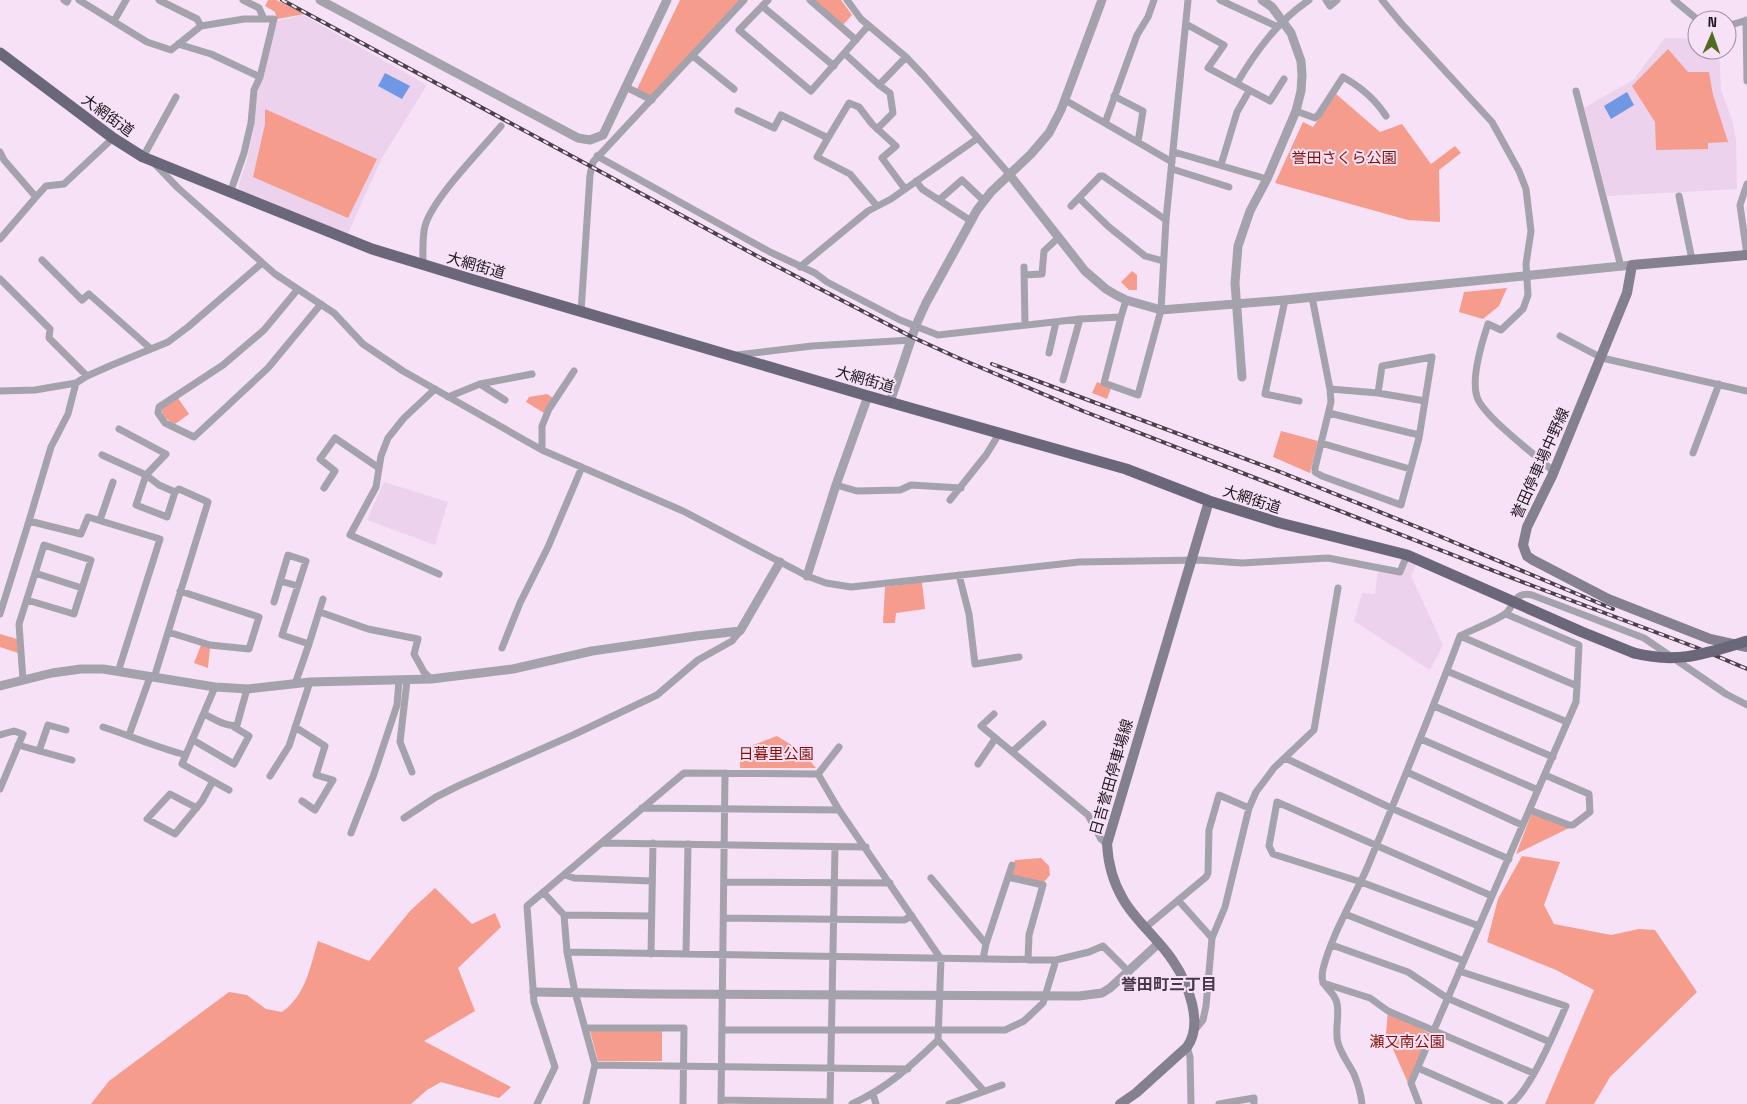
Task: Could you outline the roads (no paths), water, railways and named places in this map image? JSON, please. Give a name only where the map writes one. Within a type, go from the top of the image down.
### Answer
[{"type":"main road","name":"大網街道","points":[[0,53],[113,138],[148,159],[352,242],[868,396],[1126,469],[1209,501],[1280,523],[1407,555],[1634,653],[1660,658],[1684,658],[1747,641]]},
{"type":"main road","points":[[1632,265],[1747,255]]},
{"type":"main road","name":"誉田停車場中野線","points":[[1632,265],[1627,293],[1602,358],[1554,472],[1527,527],[1523,545],[1527,556],[1608,598],[1710,639],[1747,647]]},
{"type":"main road","name":"日吉誉田停車場線","points":[[1120,1104],[1136,1093],[1187,1047],[1194,1031],[1194,1014],[1187,990],[1174,962],[1131,910],[1120,892],[1110,868],[1107,844],[1209,501]]},
{"type":"street","points":[[79,0],[147,42],[171,50],[200,26],[244,19],[274,19],[260,77],[254,90],[251,123],[244,153],[230,192]]},
{"type":"street","points":[[114,21],[126,0]]},
{"type":"street","points":[[159,0],[197,19],[200,26]]},
{"type":"street","points":[[243,0],[259,8],[264,19]]},
{"type":"street","points":[[320,0],[578,138],[590,140],[602,135],[667,0]]},
{"type":"street","points":[[582,312],[590,175],[593,162],[744,0]]},
{"type":"street","points":[[768,0],[739,30],[811,91],[868,26]]},
{"type":"street","points":[[810,0],[856,40]]},
{"type":"street","points":[[847,0],[868,26],[906,57],[978,138],[1009,174],[1085,271],[1106,289],[1126,300],[1161,310],[1285,300],[1632,265]]},
{"type":"street","points":[[890,402],[916,325],[971,221],[984,201],[1043,142],[1049,133],[1065,100],[1102,0]]},
{"type":"street","points":[[1105,122],[1138,35],[1154,0]]},
{"type":"street","points":[[1126,300],[1104,383],[1138,396],[1161,310],[1166,220],[1188,0]]},
{"type":"street","points":[[1220,0],[1280,24],[1291,33],[1300,60],[1302,75],[1301,92],[1296,111],[1267,179],[1250,211],[1238,246],[1235,283],[1242,376]]},
{"type":"street","points":[[1262,0],[1272,7],[1280,24]]},
{"type":"street","points":[[1236,82],[1253,56],[1280,24],[1292,11],[1309,0]]},
{"type":"street","points":[[1326,0],[1330,6],[1337,0]]},
{"type":"street","points":[[1382,0],[1492,122],[1520,171],[1526,189],[1531,231],[1526,275],[1528,295],[1523,309],[1501,330],[1488,324],[1480,346],[1476,396],[1488,415],[1554,472]]},
{"type":"street","points":[[1674,0],[1687,11]]},
{"type":"street","points":[[762,6],[834,66]]},
{"type":"street","points":[[1746,20],[1747,81]]},
{"type":"street","points":[[1186,24],[1224,45],[1208,68],[1270,102],[1284,79]]},
{"type":"street","points":[[178,44],[211,54],[260,77]]},
{"type":"street","points":[[845,54],[890,93],[892,113],[877,129]]},
{"type":"street","points":[[693,56],[734,89]]},
{"type":"street","points":[[879,84],[906,57]]},
{"type":"street","points":[[1296,111],[1315,118],[1343,77],[1357,84],[1380,107],[1386,116]]},
{"type":"street","points":[[626,87],[652,100]]},
{"type":"street","points":[[1576,90],[1621,266]]},
{"type":"street","points":[[1221,166],[1237,112],[1249,91]]},
{"type":"street","points":[[1114,96],[1143,111],[1138,142]]},
{"type":"street","points":[[176,97],[148,159],[275,274],[334,313],[363,344],[434,389],[542,450],[683,511],[807,576],[826,584],[851,587],[1079,562],[1190,561],[1242,563],[1328,558],[1400,572],[1407,555]]},
{"type":"street","points":[[1065,100],[1138,142],[1172,166],[1229,187]]},
{"type":"street","points":[[878,206],[850,174],[817,157],[849,103],[859,107],[877,129],[896,146],[882,158],[905,189]]},
{"type":"street","points":[[738,111],[774,128],[781,115],[828,138]]},
{"type":"street","points":[[423,264],[424,233],[430,213],[446,191],[501,126]]},
{"type":"street","points":[[0,239],[46,186],[64,184],[113,138]]},
{"type":"street","points":[[800,267],[868,212],[905,189],[978,138]]},
{"type":"street","points":[[0,152],[4,160],[36,197]]},
{"type":"street","points":[[1174,152],[1267,179]]},
{"type":"street","points":[[597,156],[800,267],[816,273],[827,282],[900,320],[938,335],[1080,318],[1121,317]]},
{"type":"street","points":[[1071,206],[1100,176],[1103,176],[1166,220]]},
{"type":"street","points":[[939,200],[962,180],[984,201]]},
{"type":"street","points":[[916,181],[922,190],[971,221]]},
{"type":"street","points":[[1747,184],[1740,205],[1747,255]]},
{"type":"street","points":[[1679,196],[1692,260]]},
{"type":"street","points":[[1079,198],[1109,227],[1145,256],[1163,262]]},
{"type":"street","points":[[1025,324],[1024,271],[1042,274],[1044,251],[1058,238]]},
{"type":"street","points":[[42,260],[82,300],[90,294],[150,349]]},
{"type":"street","points":[[0,391],[35,390],[76,383],[87,376],[168,342],[262,263]]},
{"type":"street","points":[[0,279],[50,329],[49,338],[87,376]]},
{"type":"street","points":[[298,289],[264,330],[223,365],[159,407],[158,413],[165,423],[194,437],[268,368],[321,304]]},
{"type":"street","points":[[1312,297],[1331,402],[1315,472],[1401,505],[1420,435],[1432,357],[1382,366],[1378,392]]},
{"type":"street","points":[[1285,300],[1265,394],[1298,401]]},
{"type":"street","points":[[1064,380],[1080,318]]},
{"type":"street","points":[[1049,353],[1056,322]]},
{"type":"street","points":[[1560,336],[1602,358],[1747,391]]},
{"type":"street","points":[[735,356],[812,346],[911,340]]},
{"type":"street","points":[[542,450],[542,426],[549,409],[574,371]]},
{"type":"street","points":[[448,397],[480,384],[532,374]]},
{"type":"street","points":[[0,614],[51,446],[68,414],[76,383]]},
{"type":"street","points":[[480,384],[505,400]]},
{"type":"street","points":[[1692,454],[1720,384]]},
{"type":"street","points":[[434,389],[392,431],[383,448],[376,487],[350,535],[439,574]]},
{"type":"street","points":[[1330,389],[1378,392],[1425,401]]},
{"type":"street","points":[[807,576],[836,485],[868,396]]},
{"type":"street","points":[[1329,413],[1420,435]]},
{"type":"street","points":[[119,429],[166,454],[146,475],[136,505],[167,516],[175,492],[179,489],[208,502],[168,632],[128,735]]},
{"type":"street","points":[[950,500],[961,488],[999,434]]},
{"type":"street","points":[[324,488],[335,471],[320,458],[335,438],[379,468]]},
{"type":"street","points":[[1321,443],[1410,469]]},
{"type":"street","points":[[102,455],[146,475],[159,485],[175,492]]},
{"type":"street","points":[[502,648],[520,603],[548,546],[582,467]]},
{"type":"street","points":[[100,520],[113,482]]},
{"type":"street","points":[[836,485],[857,491],[900,490],[912,485],[961,488]]},
{"type":"street","points":[[29,521],[81,534],[88,517],[160,539],[118,672]]},
{"type":"street","points":[[23,680],[19,624],[44,545],[91,560],[74,614],[27,600]]},
{"type":"street","points":[[274,602],[288,555],[306,561],[282,635],[309,644]]},
{"type":"street","points":[[404,818],[436,797],[460,785],[657,696],[698,660],[732,641],[740,632],[780,562]]},
{"type":"street","points":[[35,573],[82,588]]},
{"type":"street","points":[[960,575],[969,614],[975,664],[1020,657]]},
{"type":"street","points":[[280,581],[298,586]]},
{"type":"street","points":[[1194,1031],[1203,1020],[1212,938],[1225,907],[1249,808],[1264,780],[1274,768],[1314,730],[1338,588]]},
{"type":"street","points":[[168,632],[210,645],[249,649],[259,617],[180,591]]},
{"type":"street","points":[[1362,1104],[1354,1076],[1338,1045],[1335,1033],[1336,1000],[1321,978],[1345,914],[1361,882],[1408,772],[1460,636],[1506,614],[1513,601],[1523,595],[1532,595],[1644,638],[1726,694],[1747,705]]},
{"type":"street","points":[[295,684],[323,599]]},
{"type":"street","points":[[320,612],[368,628],[418,639],[414,654],[431,680]]},
{"type":"street","points":[[1419,1104],[1411,1083],[1576,702],[1579,645],[1506,614]]},
{"type":"street","points":[[0,686],[52,673],[81,669],[118,672],[215,687],[247,689],[310,682],[431,680],[513,669],[592,651],[696,636],[740,632]]},
{"type":"street","points":[[1460,636],[1577,686]]},
{"type":"street","points":[[1447,670],[1567,722]]},
{"type":"street","points":[[403,681],[400,742],[412,772]]},
{"type":"street","points":[[351,833],[374,774],[403,681]]},
{"type":"street","points":[[270,776],[289,746],[310,682]]},
{"type":"street","points":[[215,687],[182,764],[229,790]]},
{"type":"street","points":[[234,726],[238,722],[247,689]]},
{"type":"street","points":[[1434,706],[1552,757]]},
{"type":"street","points":[[193,740],[234,764],[250,736],[234,726],[204,714]]},
{"type":"street","points":[[994,714],[981,726],[1088,815],[1101,839],[1107,844]]},
{"type":"street","points":[[39,751],[48,724],[66,730]]},
{"type":"street","points":[[1012,752],[1044,724]]},
{"type":"street","points":[[103,727],[186,756]]},
{"type":"street","points":[[296,727],[325,746],[316,774],[333,780],[315,810],[302,801]]},
{"type":"street","points":[[0,735],[14,731],[22,734],[0,789]]},
{"type":"street","points":[[1421,738],[1538,790]]},
{"type":"street","points":[[978,764],[995,739]]},
{"type":"street","points":[[18,745],[72,760]]},
{"type":"street","points":[[818,774],[839,747]]},
{"type":"street","points":[[1285,758],[1392,808],[1509,858]]},
{"type":"street","points":[[1408,772],[1522,825]]},
{"type":"street","points":[[537,1104],[555,1067],[534,1002],[527,906],[684,773],[818,774]]},
{"type":"street","points":[[726,773],[721,1102],[830,1103],[835,846]]},
{"type":"street","points":[[818,774],[839,810],[941,959],[938,1040],[908,1069],[873,1094],[852,1104]]},
{"type":"street","points":[[1530,810],[1569,826],[1574,825],[1590,812],[1589,794],[1545,775]]},
{"type":"street","points":[[197,808],[170,794],[146,819],[174,834],[197,808],[213,781]]},
{"type":"street","points":[[1146,927],[1206,877],[1208,873],[1209,830],[1219,795],[1249,808]]},
{"type":"street","points":[[1479,926],[1361,882],[1273,854],[1269,846],[1277,802],[1492,896]]},
{"type":"street","points":[[642,808],[839,810]]},
{"type":"street","points":[[602,843],[866,847]]},
{"type":"street","points":[[650,954],[653,843]]},
{"type":"street","points":[[686,954],[688,844]]},
{"type":"street","points":[[983,959],[986,944],[1012,865]]},
{"type":"street","points":[[565,874],[574,878],[652,881]]},
{"type":"street","points":[[1008,877],[1043,885],[1029,936],[1028,960]]},
{"type":"street","points":[[931,878],[986,944]]},
{"type":"street","points":[[724,882],[890,882]]},
{"type":"street","points":[[543,892],[564,915],[575,992],[595,1065],[586,1104]]},
{"type":"street","points":[[1178,900],[1212,938]]},
{"type":"street","points":[[1345,914],[1464,960]]},
{"type":"street","points":[[564,915],[651,916]]},
{"type":"street","points":[[724,918],[904,920],[912,916]]},
{"type":"street","points":[[534,992],[1079,996],[1102,993],[1110,988],[1159,943]]},
{"type":"street","points":[[568,952],[1056,960],[1089,952],[1102,946],[1129,972]]},
{"type":"street","points":[[1332,946],[1408,972],[1447,998],[1550,1042]]},
{"type":"street","points":[[722,1030],[1005,1030],[1024,1021],[1043,1003],[1056,960]]},
{"type":"street","points":[[1459,972],[1566,1006],[1550,1042],[1533,1073],[1511,1104]]},
{"type":"street","points":[[1322,982],[1370,998],[1388,1012],[1533,1073]]},
{"type":"street","points":[[585,1028],[684,1028],[683,1104]]},
{"type":"street","points":[[938,1040],[984,1091]]},
{"type":"street","points":[[1187,1047],[1190,1057],[1191,1104]]},
{"type":"street","points":[[595,1065],[908,1069]]},
{"type":"street","points":[[1418,1068],[1500,1104]]},
{"type":"street","points":[[949,1104],[1002,1085]]},
{"type":"street","points":[[873,1094],[876,1104]]},
{"type":"street","points":[[1219,1104],[1254,1098],[1254,1104]]},
{"type":"water","points":[[385,73],[410,86],[402,99],[378,86]]},
{"type":"water","points":[[1627,92],[1634,105],[1611,119],[1604,106]]},
{"type":"railway","points":[[282,0],[757,256],[912,337],[1083,411],[1695,647],[1747,669]]},
{"type":"railway","points":[[992,364],[1283,473],[1613,609]]},
{"type":"district","name":"誉田町三丁目","points":[[1169,984]]},
{"type":"park label","name":"誉田さくら公園","points":[[1344,157]]},
{"type":"park label","name":"日暮里公園","points":[[776,753]]},
{"type":"park label","name":"瀬又南公園","points":[[1407,1041]]}]
